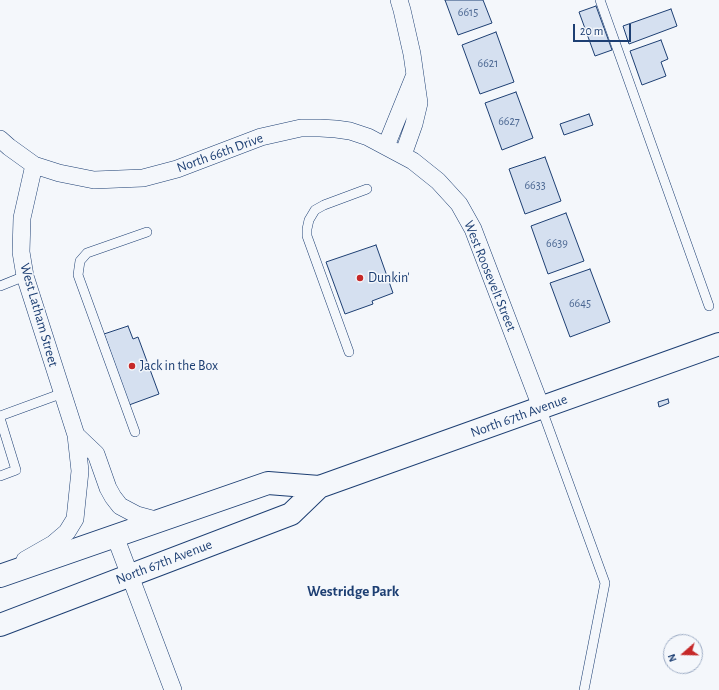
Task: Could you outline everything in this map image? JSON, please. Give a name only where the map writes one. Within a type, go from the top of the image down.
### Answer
[{"type":"main road","name":"North 67th Avenue","points":[[0,625],[291,514],[319,487],[719,344]]},
{"type":"main road","name":"North 67th Avenue","points":[[0,575],[268,483],[319,487]]},
{"type":"street","points":[[399,0],[412,54],[419,103],[414,124],[403,155]]},
{"type":"street","points":[[386,146],[414,75]]},
{"type":"street","name":"North 66th Drive","points":[[34,166],[94,180],[143,178],[177,169],[261,137],[301,128],[350,131],[368,137],[403,155]]},
{"type":"street","points":[[0,139],[34,166]]},
{"type":"street","name":"West Roosevelt Street","points":[[403,155],[413,161],[446,190],[459,204],[473,229],[541,407]]},
{"type":"street","name":"West Latham Street","points":[[0,575],[53,544],[68,532],[75,519],[78,498],[80,470],[76,435],[25,276],[21,252],[22,218],[34,166]]},
{"type":"street","name":"West Latham Street","points":[[76,435],[96,454],[108,488],[120,506],[137,515],[159,521]]},
{"type":"street","points":[[115,536],[173,690]]},
{"type":"lane","points":[[600,0],[710,306]]},
{"type":"lane","points":[[349,352],[307,236],[307,229],[309,220],[315,210],[324,205],[367,189]]},
{"type":"lane","points":[[135,432],[127,415],[78,275],[80,261],[87,253],[147,232]]},
{"type":"lane","points":[[0,286],[25,276]]},
{"type":"lane","points":[[0,476],[16,470],[0,417],[63,393]]},
{"type":"lane","points":[[541,407],[605,583],[584,690]]},
{"type":"building","points":[[445,0],[483,0],[492,23],[458,35]]},
{"type":"building","points":[[596,6],[612,50],[595,56],[579,12]]},
{"type":"building","points":[[671,9],[677,26],[629,44],[623,26]]},
{"type":"building","points":[[496,32],[514,82],[480,94],[462,45]]},
{"type":"building","points":[[661,40],[668,59],[661,62],[666,76],[642,85],[630,51]]},
{"type":"building","points":[[516,92],[533,138],[502,150],[485,103]]},
{"type":"building","points":[[589,114],[593,125],[564,135],[560,124]]},
{"type":"building","points":[[545,157],[561,201],[525,214],[509,169]]},
{"type":"building","points":[[566,213],[584,261],[548,274],[531,226]]},
{"type":"building","name":"Dunkin'","points":[[376,245],[393,293],[372,301],[373,304],[345,314],[326,262]]},
{"type":"building","points":[[590,269],[610,322],[570,337],[550,283]]},
{"type":"building","name":"Jack in the Box","points":[[128,326],[133,339],[138,337],[159,394],[129,405],[104,334]]},
{"type":"building","points":[[668,399],[669,403],[659,407],[658,402]]},
{"type":"place","name":"Dunkin'","points":[[360,278]]},
{"type":"place","name":"Jack in the Box","points":[[132,366]]},
{"type":"district","name":"Westridge Park","points":[[353,591]]}]
